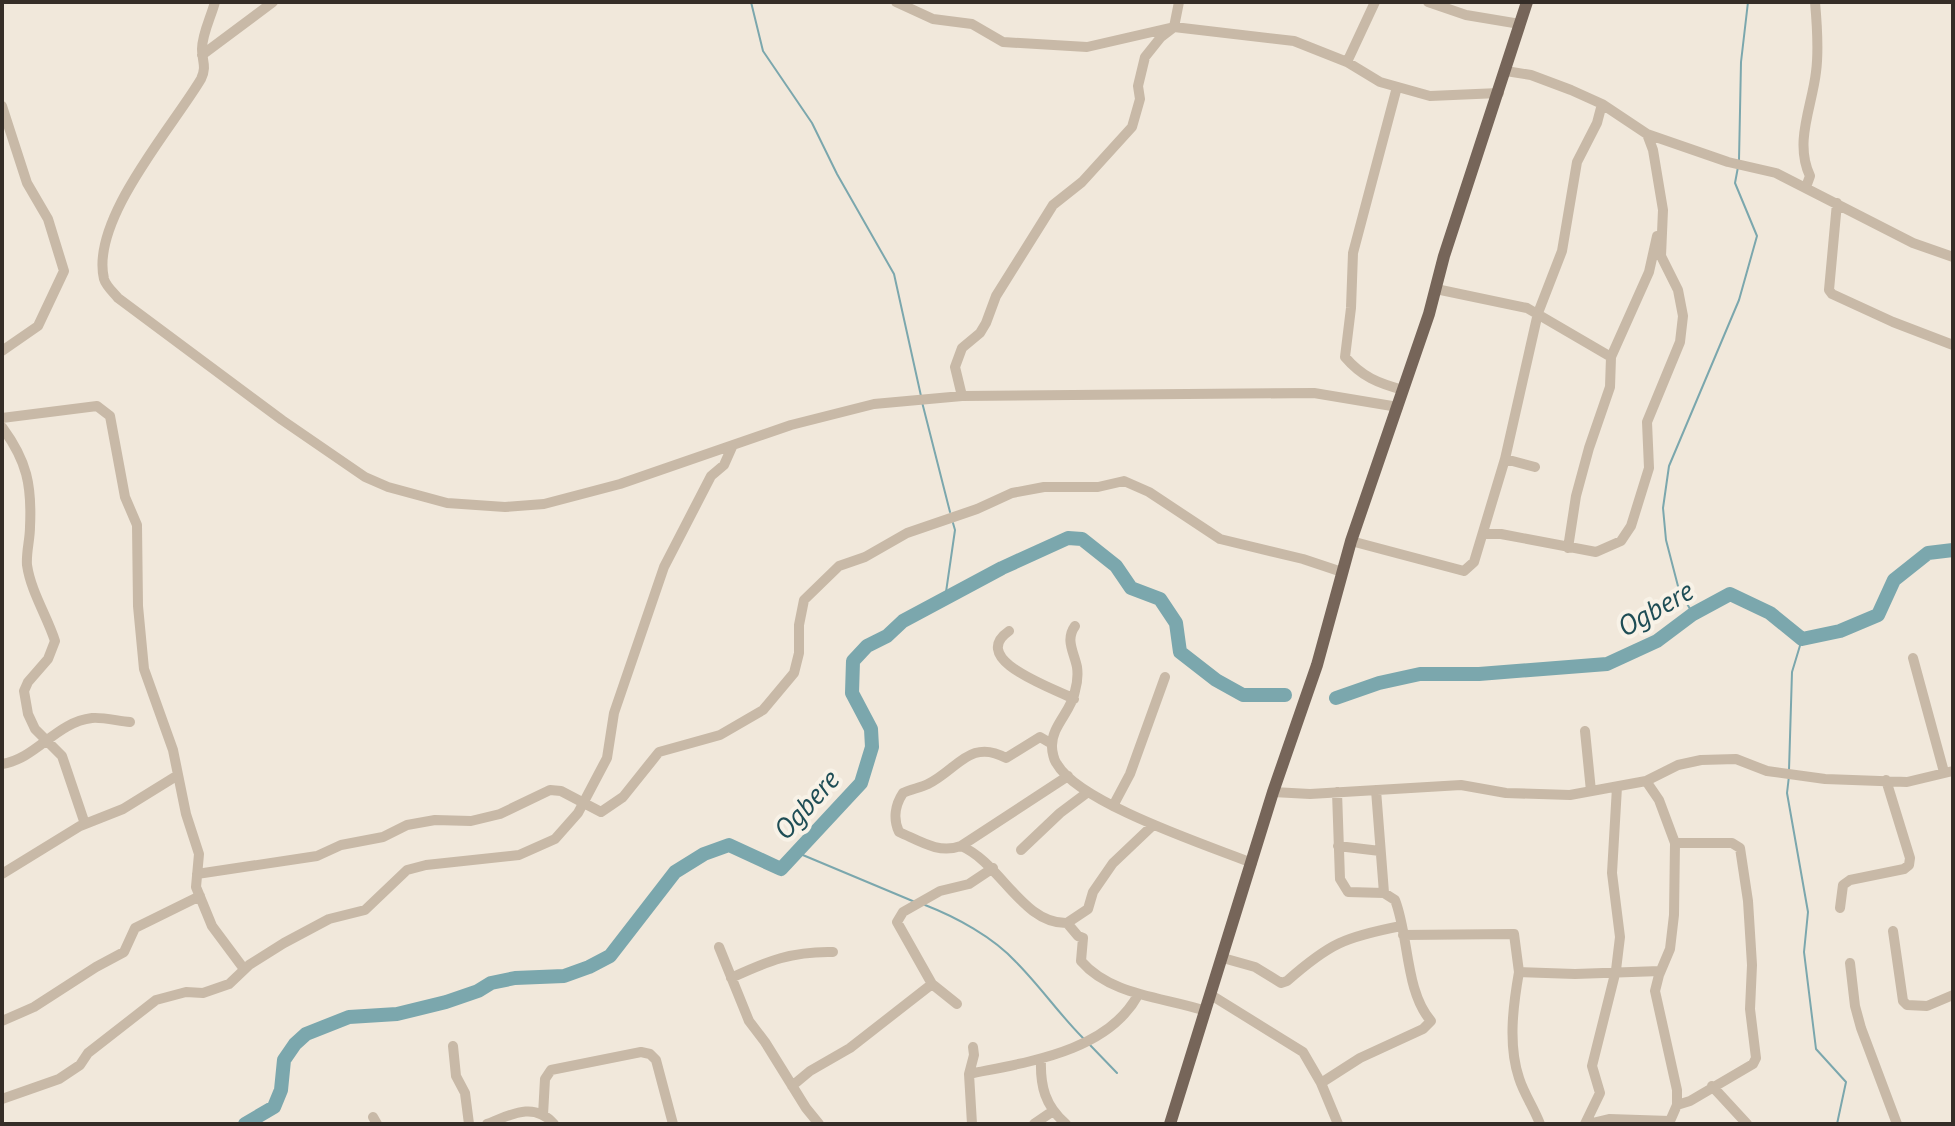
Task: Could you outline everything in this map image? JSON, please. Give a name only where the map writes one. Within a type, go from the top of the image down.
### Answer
[{"type":"main road","points":[[1170,1124],[1273,792],[1317,665],[1351,541],[1398,407],[1527,2]]},
{"type":"street","points":[[215,2],[202,46],[205,66],[201,78],[163,133],[113,218],[104,249],[105,283],[118,298],[231,383],[365,477],[388,487],[447,503],[505,507],[544,504],[620,484],[791,425],[874,404],[962,396],[1314,393],[1398,407]]},
{"type":"street","points":[[202,55],[273,2]]},
{"type":"street","points":[[896,2],[933,19],[972,24],[1003,42],[1087,47],[1174,27],[1294,41],[1347,62],[1380,82],[1430,96],[1499,93]]},
{"type":"street","points":[[962,396],[955,367],[962,348],[980,333],[996,296],[1053,205],[1082,182],[1132,127],[1140,99],[1138,86],[1145,57],[1174,27],[1179,2]]},
{"type":"street","points":[[1347,62],[1375,2]]},
{"type":"street","points":[[1428,2],[1466,15],[1520,24]]},
{"type":"street","points":[[1806,187],[1810,176],[1803,160],[1805,119],[1817,70],[1815,2]]},
{"type":"street","points":[[1506,71],[1531,75],[1602,104],[1647,134],[1728,162],[1776,173],[1913,243],[1953,257]]},
{"type":"street","points":[[1397,87],[1353,253],[1345,357],[1360,374],[1377,383],[1403,390]]},
{"type":"street","points":[[1351,541],[1464,571],[1474,562],[1505,459],[1538,313],[1562,251],[1577,162],[1597,123],[1602,104]]},
{"type":"street","points":[[2,106],[27,183],[48,219],[64,271],[38,326],[2,351]]},
{"type":"street","points":[[1484,534],[1501,534],[1596,552],[1621,541],[1639,505],[1650,458],[1647,422],[1680,342],[1683,316],[1678,290],[1661,256],[1663,210],[1653,150],[1647,134]]},
{"type":"street","points":[[1837,203],[1831,247],[1829,290],[1832,294],[1953,345]]},
{"type":"street","points":[[1568,548],[1576,496],[1610,387],[1611,357],[1649,272],[1663,210]]},
{"type":"street","points":[[1436,289],[1499,301],[1538,313],[1611,357]]},
{"type":"street","points":[[2,418],[97,406],[110,416],[125,497],[137,525],[138,606],[144,669],[173,750],[199,854],[196,887],[212,926],[244,969]]},
{"type":"street","points":[[2,427],[21,455],[28,474],[27,566],[42,606],[42,615],[55,641],[48,659],[24,691],[28,714],[35,729],[62,756],[85,824]]},
{"type":"street","points":[[2,1099],[59,1079],[80,1065],[88,1053],[156,1000],[229,984],[244,969],[329,919],[365,910],[407,870],[426,865],[519,855],[555,839],[567,828],[584,802],[607,758],[614,713],[664,567],[689,516],[707,489],[711,476],[724,465],[732,447]]},
{"type":"street","points":[[1505,459],[1535,467]]},
{"type":"street","points":[[197,874],[317,856],[341,845],[383,837],[407,825],[435,820],[471,821],[500,814],[550,790],[561,791],[601,812],[623,797],[659,752],[720,735],[763,710],[794,673],[804,600],[839,566],[865,557],[907,533],[977,509],[1012,493],[1044,487],[1098,487],[1124,481],[1149,492],[1220,539],[1342,572]]},
{"type":"street","points":[[1075,626],[1070,633],[1077,669],[1074,699],[1060,722],[1052,744],[1056,764],[1088,792],[1113,806],[1153,825],[1252,863]]},
{"type":"street","points":[[1009,631],[1001,637],[997,646],[1016,670],[1034,683],[1074,699]]},
{"type":"street","points":[[1273,792],[1310,794],[1448,785],[1541,796],[1646,781],[1678,765],[1701,760],[1736,759],[1767,771],[1825,779],[1907,782],[1949,772],[1913,658]]},
{"type":"street","points":[[1113,806],[1130,774],[1165,677]]},
{"type":"street","points":[[2,764],[16,762],[67,728],[91,718],[130,722]]},
{"type":"street","points":[[1585,731],[1591,791]]},
{"type":"street","points":[[1052,744],[1040,737],[1006,758],[994,752],[972,753],[926,785],[903,793],[896,806],[899,832],[932,848],[961,846],[1068,776]]},
{"type":"street","points":[[2,874],[85,824],[123,809],[178,775]]},
{"type":"street","points":[[1840,908],[1843,885],[1850,880],[1904,869],[1909,865],[1910,858],[1886,780]]},
{"type":"street","points":[[1586,1124],[1609,1119],[1663,1123],[1670,1121],[1677,1105],[1672,1060],[1655,991],[1670,949],[1675,843],[1664,811],[1646,781]]},
{"type":"street","points":[[1586,1124],[1600,1093],[1592,1066],[1616,970],[1620,937],[1612,873],[1617,787]]},
{"type":"street","points":[[1376,790],[1384,893]]},
{"type":"street","points":[[1021,850],[1060,813],[1088,792]]},
{"type":"street","points":[[1321,1083],[1360,1058],[1431,1021],[1425,1015],[1417,994],[1395,900],[1384,893],[1348,892],[1340,879],[1337,792]]},
{"type":"street","points":[[1067,923],[1088,909],[1093,892],[1113,863],[1153,825]]},
{"type":"street","points":[[1675,843],[1732,843],[1740,848],[1752,965],[1750,1009],[1758,1052],[1753,1064],[1690,1101],[1677,1105]]},
{"type":"street","points":[[961,846],[993,868],[1035,913],[1047,920],[1067,923],[1083,938],[1080,957],[1096,976],[1138,995],[1183,1003],[1206,1011]]},
{"type":"street","points":[[1338,846],[1380,851]]},
{"type":"street","points":[[957,1004],[932,984],[897,922],[903,912],[915,905],[940,891],[969,884],[993,868]]},
{"type":"street","points":[[2,1021],[34,1007],[124,952],[135,928],[200,896]]},
{"type":"street","points":[[1223,958],[1255,967],[1281,983],[1330,946],[1358,935],[1402,931],[1514,934],[1519,972],[1513,1056],[1519,1081],[1540,1124]]},
{"type":"street","points":[[1893,931],[1903,1001],[1907,1005],[1927,1006],[1953,995]]},
{"type":"street","points":[[719,947],[749,1021],[819,1124]]},
{"type":"street","points":[[731,978],[762,963],[803,951],[833,952]]},
{"type":"street","points":[[1850,963],[1861,1028],[1897,1124]]},
{"type":"street","points":[[1519,972],[1660,971]]},
{"type":"street","points":[[792,1086],[810,1071],[850,1048],[932,984]]},
{"type":"street","points":[[969,1074],[1041,1059],[1071,1048],[1122,1019],[1138,995]]},
{"type":"street","points":[[1211,995],[1303,1052],[1321,1083],[1338,1124]]},
{"type":"street","points":[[453,1046],[456,1076],[465,1093],[469,1124]]},
{"type":"street","points":[[972,1124],[969,1074],[973,1047]]},
{"type":"street","points":[[543,1115],[545,1079],[551,1070],[641,1052],[650,1054],[656,1060],[673,1124]]},
{"type":"street","points":[[1041,1059],[1040,1081],[1053,1111],[1066,1124]]},
{"type":"street","points":[[1712,1086],[1747,1124]]},
{"type":"street","points":[[487,1124],[521,1110],[543,1115],[554,1124]]},
{"type":"street","points":[[1034,1124],[1053,1111]]},
{"type":"waterway","points":[[751,2],[763,51],[812,123],[894,274],[921,396]]},
{"type":"waterway","points":[[1739,160],[1741,62],[1748,2]]},
{"type":"waterway","points":[[1693,614],[1679,590],[1666,540],[1663,508],[1669,466],[1739,300],[1757,236],[1735,183],[1738,167]]},
{"type":"waterway","points":[[922,402],[950,512]]},
{"type":"waterway","points":[[945,599],[955,530],[953,523]]},
{"type":"waterway","name":"Ogbere","points":[[245,1124],[274,1107],[281,1090],[284,1060],[306,1034],[349,1017],[397,1014],[446,1002],[491,983],[515,978],[564,976],[589,967],[610,956],[675,872],[704,854],[729,845],[781,869],[861,783],[872,747],[871,729],[852,693],[853,661],[867,646],[887,636],[903,621],[1002,568],[1068,538],[1082,539],[1116,566],[1131,588],[1160,599],[1176,623],[1180,652],[1216,680],[1243,695],[1285,695]]},
{"type":"waterway","name":"Ogbere","points":[[1336,698],[1379,683],[1420,674],[1479,674],[1607,664],[1657,641],[1693,614],[1730,594],[1770,613],[1802,639],[1840,631],[1878,615],[1894,580],[1928,553],[1953,550]]},
{"type":"waterway","points":[[1789,770],[1792,672],[1802,639]]},
{"type":"waterway","points":[[1789,776],[1787,793],[1808,912],[1804,952],[1816,1049],[1846,1082],[1837,1124]]},
{"type":"waterway","points":[[798,853],[915,902]]},
{"type":"waterway","points":[[925,905],[974,929],[1007,953],[1083,1038]]},
{"type":"waterway","points":[[1090,1045],[1117,1073]]}]
